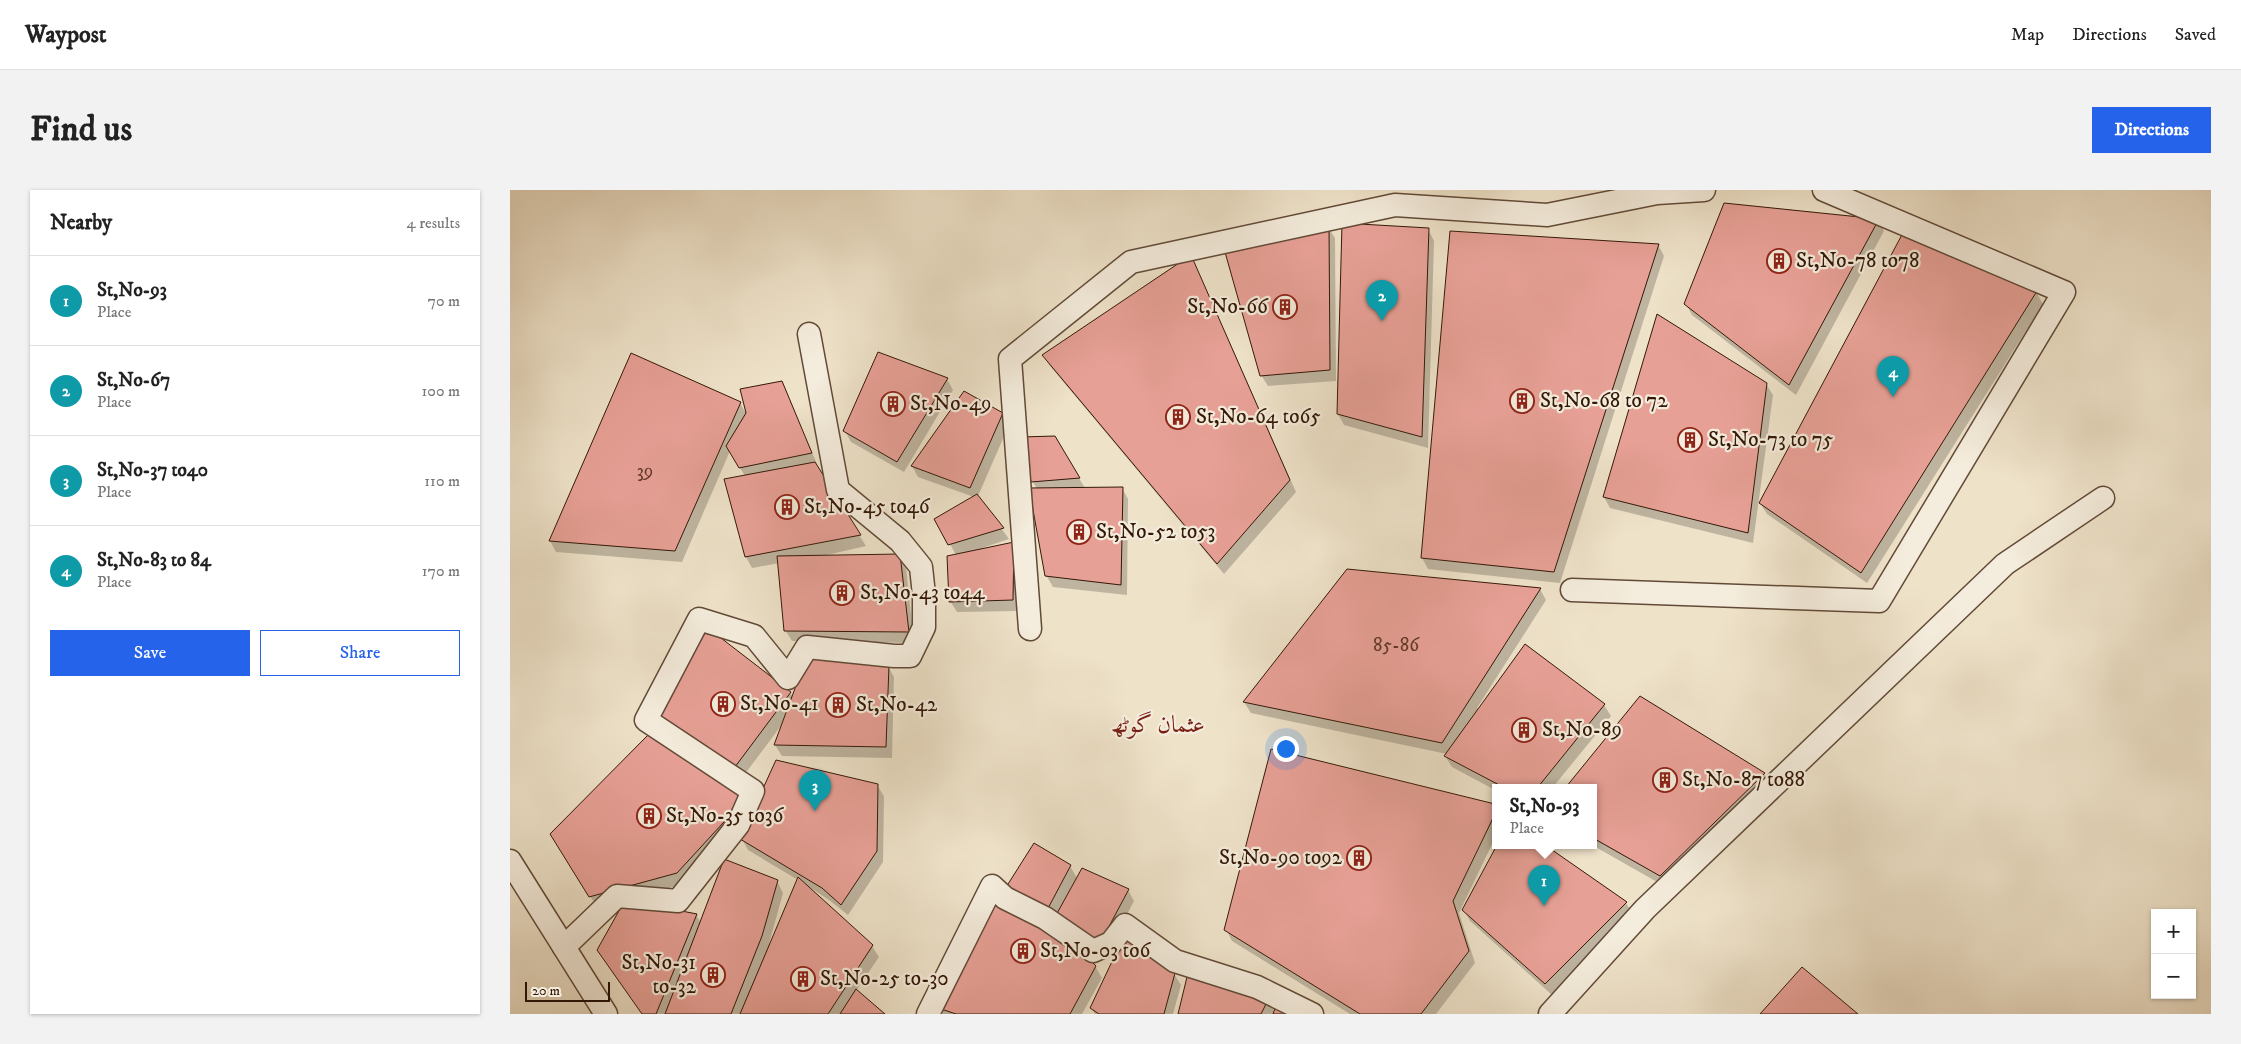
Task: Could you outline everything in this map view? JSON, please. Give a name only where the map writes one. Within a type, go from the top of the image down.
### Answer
[{"type":"street","points":[[1030,629],[1010,359],[1131,262],[1395,205],[1547,215],[1657,193],[1704,190]]},
{"type":"street","points":[[1572,590],[1879,601],[2064,292],[1824,190]]},
{"type":"street","points":[[564,947],[616,896],[678,901],[738,825],[753,791],[646,720],[698,619],[754,636],[788,678],[807,647],[910,656],[924,628],[924,595],[921,567],[900,541],[838,490],[809,334]]},
{"type":"street","points":[[1550,1014],[1645,909],[1998,571],[2103,498]]},
{"type":"street","points":[[510,861],[606,1014]]},
{"type":"street","points":[[928,1014],[992,886],[1005,898],[1045,918],[1093,951],[1111,943],[1125,925],[1175,961],[1257,987],[1312,1014]]},
{"type":"building","name":"St,No-78 to78","points":[[1724,203],[1879,219],[1789,385],[1684,304]]},
{"type":"building","points":[[1342,223],[1429,228],[1422,437],[1337,414]]},
{"type":"building","name":"St,No-66","points":[[1329,225],[1330,370],[1260,376],[1223,245]]},
{"type":"building","points":[[1905,229],[2037,291],[1861,573],[1759,503]]},
{"type":"building","name":"St,No-68 to 72","points":[[1450,231],[1659,244],[1554,572],[1421,558]]},
{"type":"building","name":"St,No-64 to65","points":[[1191,255],[1290,480],[1217,564],[1042,355]]},
{"type":"building","name":"St,No-73 to 75","points":[[1657,314],[1767,383],[1748,533],[1603,497]]},
{"type":"building","name":"St,No-49","points":[[878,352],[948,378],[897,462],[843,431]]},
{"type":"building","points":[[631,353],[741,402],[675,551],[549,541]]},
{"type":"building","points":[[782,381],[812,453],[739,468],[726,446],[746,413],[740,389]]},
{"type":"building","points":[[964,391],[1003,413],[970,488],[911,466]]},
{"type":"building","points":[[1055,436],[1080,478],[1031,482],[1021,437]]},
{"type":"building","name":"St,No-45 to46","points":[[815,462],[861,535],[745,557],[724,479]]},
{"type":"building","name":"St,No-52 to53","points":[[1123,487],[1121,585],[1045,576],[1029,488]]},
{"type":"building","points":[[977,494],[1004,528],[948,545],[934,519]]},
{"type":"building","points":[[1014,542],[1013,600],[949,602],[947,556]]},
{"type":"building","name":"St,No-43 to44","points":[[900,554],[909,632],[784,631],[777,556]]},
{"type":"building","points":[[1347,569],[1541,588],[1442,743],[1243,702]]},
{"type":"building","name":"St,No-41","points":[[708,628],[791,692],[732,771],[656,716]]},
{"type":"building","name":"St,No-89","points":[[1525,644],[1605,704],[1540,784],[1497,784],[1444,756]]},
{"type":"building","name":"St,No-42","points":[[807,656],[889,665],[886,747],[774,745]]},
{"type":"building","name":"St,No-87 to88","points":[[1640,696],[1765,773],[1660,876],[1597,840],[1597,784],[1568,784]]},
{"type":"building","name":"St,No-35 to36","points":[[652,731],[746,798],[677,873],[589,897],[550,834]]},
{"type":"building","name":"St,No-90 to92","points":[[1271,749],[1492,803],[1492,820],[1453,901],[1469,951],[1421,1014],[1360,1014],[1224,930]]},
{"type":"building","points":[[776,760],[878,784],[877,851],[841,905],[822,888],[740,839]]},
{"type":"building","points":[[1034,843],[1071,865],[1045,914],[1003,892]]},
{"type":"building","points":[[1495,849],[1551,849],[1627,902],[1545,984],[1462,910]]},
{"type":"building","name":"St,No-31 to-32","points":[[724,859],[778,880],[762,936],[731,1014],[665,1014]]},
{"type":"building","points":[[1082,868],[1129,889],[1098,947],[1055,917]]},
{"type":"building","name":"St,No-25 to-30","points":[[798,877],[873,945],[828,1014],[740,1014]]},
{"type":"building","name":"St,No-03 to6","points":[[991,896],[1066,936],[1096,966],[1070,1014],[956,1014],[938,1008]]},
{"type":"building","points":[[625,900],[697,914],[656,1014],[642,1014],[597,950]]},
{"type":"building","points":[[1125,934],[1175,973],[1164,1014],[1099,1014],[1090,1008]]},
{"type":"building","points":[[1802,967],[1858,1014],[1760,1014]]},
{"type":"building","points":[[1187,977],[1269,998],[1261,1014],[1178,1014]]},
{"type":"building","points":[[856,989],[885,1014],[840,1014]]},
{"type":"building","points":[[1276,1006],[1295,1014],[1273,1014]]},
{"type":"place","name":"St,No-78 to78","points":[[1779,261]]},
{"type":"place","name":"St,No-66","points":[[1285,307]]},
{"type":"place","name":"St,No-67","points":[[1382,321]]},
{"type":"place","name":"St,No-83 to 84","points":[[1893,397]]},
{"type":"place","name":"St,No-68 to 72","points":[[1522,401]]},
{"type":"place","name":"St,No-49","points":[[893,404]]},
{"type":"place","name":"St,No-64 to65","points":[[1178,417]]},
{"type":"place","name":"St,No-73 to 75","points":[[1690,440]]},
{"type":"place","name":"St,No-45 to46","points":[[787,507]]},
{"type":"place","name":"St,No-52 to53","points":[[1079,532]]},
{"type":"place","name":"St,No-43 to44","points":[[842,593]]},
{"type":"place","name":"St,No-41","points":[[723,704]]},
{"type":"place","name":"St,No-42","points":[[838,705]]},
{"type":"place","name":"St,No-89","points":[[1524,730]]},
{"type":"place","name":"St,No-87 to88","points":[[1665,780]]},
{"type":"place","name":"St,No-37 to40","points":[[815,811]]},
{"type":"place","name":"St,No-35 to36","points":[[649,816]]},
{"type":"place","name":"St,No-90 to92","points":[[1359,858]]},
{"type":"place","name":"St,No-93","points":[[1544,906]]},
{"type":"place","name":"St,No-03 to6","points":[[1023,951]]},
{"type":"place","name":"St,No-31 to-32","points":[[713,975]]},
{"type":"place","name":"St,No-25 to-30","points":[[803,979]]},
{"type":"district","name":"عثمان گوٹھ","points":[[1158,725]]}]
